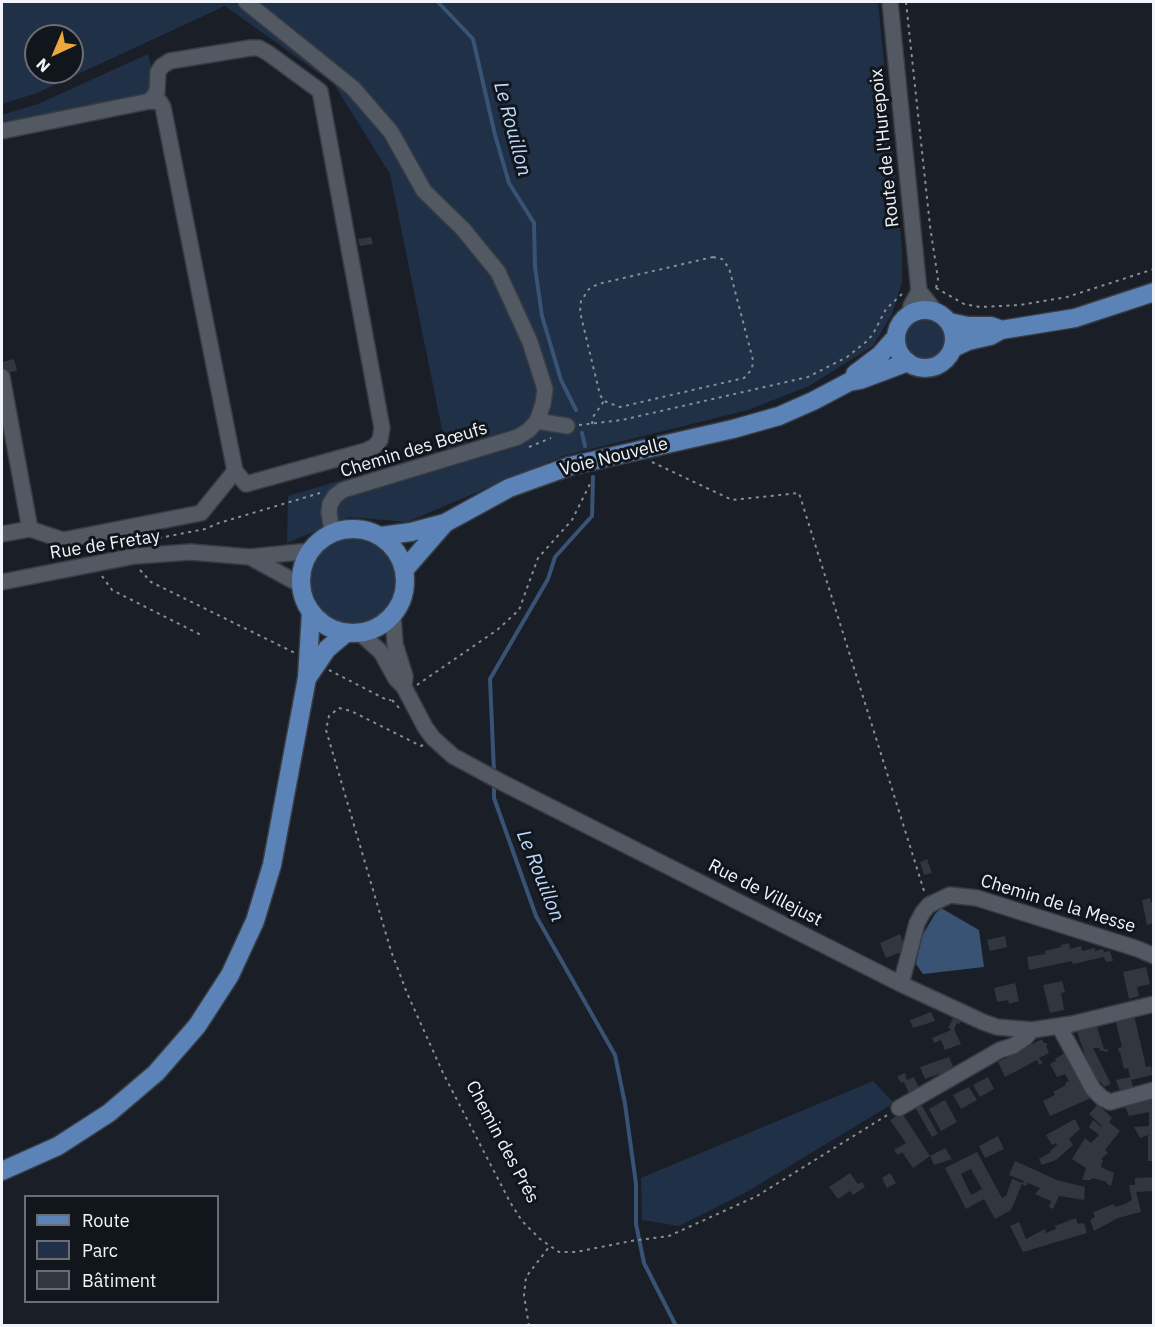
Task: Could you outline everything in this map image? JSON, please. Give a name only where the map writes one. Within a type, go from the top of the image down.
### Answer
[{"type":"main road","points":[[1001,330],[991,326],[968,326],[923,310],[911,314],[901,324],[896,337],[901,355],[908,362],[925,368],[942,362],[953,348],[1001,330],[1075,318],[1154,292]]},
{"type":"main road","points":[[943,317],[953,330],[953,348]]},
{"type":"main road","name":"Voie Nouvelle","points":[[849,382],[855,374],[880,355],[896,337]]},
{"type":"main road","name":"Voie Nouvelle","points":[[381,536],[411,532],[445,523],[509,488],[540,475],[779,416],[849,382],[908,362]]},
{"type":"main road","points":[[405,569],[445,523]]},
{"type":"main road","points":[[307,678],[327,649],[353,633],[377,627],[393,616],[402,602],[406,585],[405,569],[396,550],[381,536],[357,528],[332,532],[319,541],[310,551],[302,567],[301,585],[304,600],[311,613],[333,629],[353,633]]},
{"type":"main road","points":[[2,1171],[58,1146],[109,1113],[156,1073],[190,1034],[230,975],[255,921],[272,865],[307,678],[311,613]]},
{"type":"street","points":[[246,2],[353,88],[371,106],[391,132],[424,191],[463,229],[498,272],[530,342],[543,379],[545,389],[543,404],[537,421],[567,426]]},
{"type":"street","name":"Route de l'Hurepoix","points":[[890,2],[919,291]]},
{"type":"street","points":[[2,131],[150,101],[160,102],[163,107],[235,471],[246,484],[374,447],[380,440],[382,428],[320,91],[268,53],[259,48],[250,48],[170,61],[158,72],[157,92],[150,101]]},
{"type":"street","points":[[911,314],[919,291],[943,317]]},
{"type":"street","points":[[2,377],[30,529]]},
{"type":"street","name":"Chemin des Bœufs","points":[[332,532],[328,512],[330,504],[335,496],[344,490],[501,443],[529,430],[537,421]]},
{"type":"street","points":[[2,534],[30,529],[63,540],[201,513],[235,471]]},
{"type":"street","name":"Rue de Fretay","points":[[2,582],[135,556],[191,552],[250,557],[310,551]]},
{"type":"street","name":"Rue de Fretay","points":[[250,557],[301,585]]},
{"type":"street","name":"Rue de Villejust","points":[[393,616],[395,644],[420,719],[433,738],[453,756],[477,770],[901,984],[982,1022],[997,1027],[1032,1030],[1154,1004]]},
{"type":"street","name":"Rue de Villejust","points":[[353,633],[381,652],[396,679],[410,686]]},
{"type":"street","name":"Chemin de la Messe","points":[[929,905],[950,895],[972,897],[1154,956]]},
{"type":"street","points":[[901,984],[917,923],[929,905]]},
{"type":"street","points":[[1059,1026],[1093,1089],[1102,1098],[1110,1102],[1154,1090]]},
{"type":"street","points":[[997,1027],[996,1036],[1000,1050]]},
{"type":"street","points":[[899,1108],[1000,1050],[1013,1046],[1032,1030]]},
{"type":"path","points":[[906,2],[930,226],[938,279],[936,288],[964,304],[980,307],[1020,305],[1067,297],[1154,269]]},
{"type":"path","points":[[713,257],[722,259],[729,268],[753,360],[752,369],[744,378],[620,407],[604,401],[600,395],[580,312],[581,301],[589,289],[598,284],[713,257]]},
{"type":"path","points":[[592,423],[593,417],[604,401]]},
{"type":"path","points":[[630,452],[732,500],[799,493],[929,905]]},
{"type":"path","points":[[410,686],[497,630],[519,610],[538,558],[572,520],[591,482]]},
{"type":"path","points":[[135,556],[140,569],[151,582],[296,654]]},
{"type":"path","points":[[99,564],[102,576],[112,590],[203,636]]},
{"type":"path","points":[[326,669],[387,700],[392,700]]},
{"type":"path","name":"Chemin des Prés","points":[[433,738],[421,746],[351,711],[339,708],[329,716],[326,730],[390,951],[407,993],[443,1073],[510,1202],[522,1221],[540,1239],[559,1252],[576,1252],[631,1240],[669,1236],[757,1196],[899,1108]]},
{"type":"path","points":[[530,1326],[524,1295],[526,1277],[550,1246]]},
{"type":"green space","points":[[2,2],[878,2],[902,249],[902,282],[892,314],[873,346],[809,386],[748,410],[563,456],[407,522],[349,517],[287,543],[288,496],[446,449],[390,174],[334,84],[225,6],[84,71],[84,24],[24,24],[24,84],[56,84],[2,104]]},
{"type":"green space","points":[[148,54],[154,76],[151,93],[2,126],[2,115],[38,104]]},
{"type":"green space","points":[[925,317],[941,324],[948,340],[941,356],[925,363],[909,356],[902,340],[909,324]]},
{"type":"green space","points":[[353,537],[370,540],[385,550],[395,565],[398,582],[395,599],[385,614],[370,624],[353,627],[336,624],[321,614],[311,599],[308,582],[311,565],[321,550],[336,540]]},
{"type":"green space","points":[[873,1081],[894,1103],[743,1194],[679,1226],[642,1220],[641,1178]]},
{"type":"shaded area","points":[[941,908],[979,930],[984,967],[923,974],[916,964],[922,936]]},
{"type":"building","points":[[371,237],[373,244],[360,246],[358,239]]},
{"type":"building","points":[[14,359],[17,371],[4,373],[2,362]]},
{"type":"building","points":[[927,859],[932,873],[924,875],[920,862]]},
{"type":"building","points":[[1150,898],[1151,902],[1154,901],[1154,923],[1147,925],[1142,900]]},
{"type":"building","points":[[900,934],[906,950],[886,958],[880,943]]},
{"type":"building","points":[[1005,936],[1007,947],[990,951],[987,940]]},
{"type":"building","points":[[1069,943],[1070,949],[1081,946],[1082,951],[1095,948],[1095,951],[1103,949],[1104,952],[1110,951],[1113,961],[1106,962],[1104,957],[1029,970],[1027,957],[1045,954],[1045,951]]},
{"type":"building","points":[[1146,967],[1150,984],[1137,987],[1139,996],[1129,999],[1123,972]]},
{"type":"building","points":[[1062,981],[1065,992],[1061,993],[1064,1010],[1050,1013],[1043,985]]},
{"type":"building","points":[[1015,983],[1019,1001],[1009,1004],[1008,1000],[997,1002],[994,988]]},
{"type":"building","points":[[1133,1011],[1146,1067],[1151,1066],[1152,1075],[1131,1080],[1134,1090],[1121,1094],[1116,1080],[1130,1077],[1128,1068],[1124,1069],[1119,1053],[1118,1048],[1122,1047],[1115,1018]]},
{"type":"building","points":[[931,1012],[935,1021],[913,1028],[910,1020]]},
{"type":"building","points":[[953,1018],[961,1022],[957,1023],[954,1029],[961,1044],[945,1050],[941,1040],[934,1043],[932,1038],[951,1030],[948,1028]]},
{"type":"building","points":[[1096,1024],[1104,1049],[1108,1049],[1107,1052],[1099,1050],[1100,1048],[1093,1048],[1111,1084],[1104,1087],[1092,1074],[1077,1032]]},
{"type":"building","points":[[1042,1039],[1048,1044],[1046,1046],[1049,1053],[1039,1058],[1043,1063],[1039,1065],[1037,1060],[1005,1077],[998,1062]]},
{"type":"building","points":[[1065,1053],[1091,1098],[1050,1116],[1043,1101],[1055,1095],[1053,1092],[1069,1081],[1065,1074],[1057,1077],[1050,1064]]},
{"type":"building","points":[[949,1057],[954,1069],[940,1077],[939,1074],[925,1079],[920,1067]]},
{"type":"building","points":[[905,1073],[907,1080],[914,1077],[920,1091],[910,1096],[904,1082],[901,1083],[898,1078]]},
{"type":"building","points":[[988,1077],[994,1089],[980,1097],[973,1085]]},
{"type":"building","points":[[969,1087],[977,1100],[961,1109],[953,1095]]},
{"type":"building","points":[[1154,1096],[1154,1161],[1148,1161],[1148,1135],[1140,1138],[1134,1127],[1149,1126],[1149,1112],[1129,1116],[1125,1107]]},
{"type":"building","points":[[945,1100],[957,1122],[941,1131],[929,1109]]},
{"type":"building","points":[[921,1104],[938,1134],[932,1137],[915,1107]]},
{"type":"building","points":[[1098,1104],[1112,1118],[1109,1122],[1120,1131],[1105,1150],[1108,1153],[1101,1159],[1103,1160],[1101,1167],[1114,1173],[1111,1186],[1107,1182],[1092,1178],[1082,1180],[1086,1168],[1072,1159],[1085,1138],[1091,1143],[1099,1135],[1089,1127],[1093,1120],[1102,1126],[1089,1114]]},
{"type":"building","points":[[902,1113],[930,1156],[913,1168],[902,1152],[898,1155],[894,1150],[906,1143],[890,1120]]},
{"type":"building","points":[[1075,1119],[1080,1129],[1069,1139],[1073,1145],[1056,1160],[1042,1165],[1039,1159],[1051,1152],[1057,1145],[1056,1143],[1052,1145],[1046,1135]]},
{"type":"building","points":[[998,1136],[1004,1149],[985,1158],[979,1146]]},
{"type":"building","points":[[945,1148],[952,1159],[934,1165],[930,1156]]},
{"type":"building","points":[[977,1152],[1002,1198],[1006,1196],[1012,1179],[1023,1183],[1024,1181],[1009,1175],[1015,1161],[1057,1180],[1085,1187],[1084,1200],[1059,1196],[1053,1209],[1049,1207],[1051,1201],[1035,1194],[1040,1188],[1028,1183],[1026,1186],[1022,1184],[1011,1210],[995,1219],[984,1199],[966,1209],[945,1168]],"holes":[[[971,1169],[982,1189],[971,1195],[961,1174]]]},
{"type":"building","points":[[850,1173],[858,1184],[862,1182],[865,1187],[853,1195],[850,1191],[838,1199],[829,1187]]},
{"type":"building","points":[[890,1173],[896,1183],[887,1188],[882,1178]]},
{"type":"building","points":[[1154,1177],[1154,1191],[1136,1192],[1141,1212],[1118,1218],[1094,1231],[1090,1220],[1095,1217],[1093,1212],[1132,1200],[1129,1185],[1135,1185],[1135,1178]]},
{"type":"building","points":[[1076,1218],[1078,1224],[1084,1223],[1087,1233],[1023,1252],[1010,1226],[1019,1222],[1026,1239],[1045,1229],[1046,1233],[1056,1229],[1055,1226]]},
{"type":"waterway","name":"Le Rouillon","points":[[438,2],[473,39],[495,135],[509,183],[534,223],[535,267],[542,316],[561,380],[576,410]]},
{"type":"waterway","name":"Le Rouillon","points":[[582,433],[585,446]]},
{"type":"waterway","name":"Le Rouillon","points":[[494,772],[490,679],[548,579],[555,557],[592,516],[593,477]]},
{"type":"waterway","name":"Le Rouillon","points":[[494,783],[494,798],[536,916],[615,1055],[625,1104],[636,1184],[636,1224],[644,1263],[676,1326]]}]
